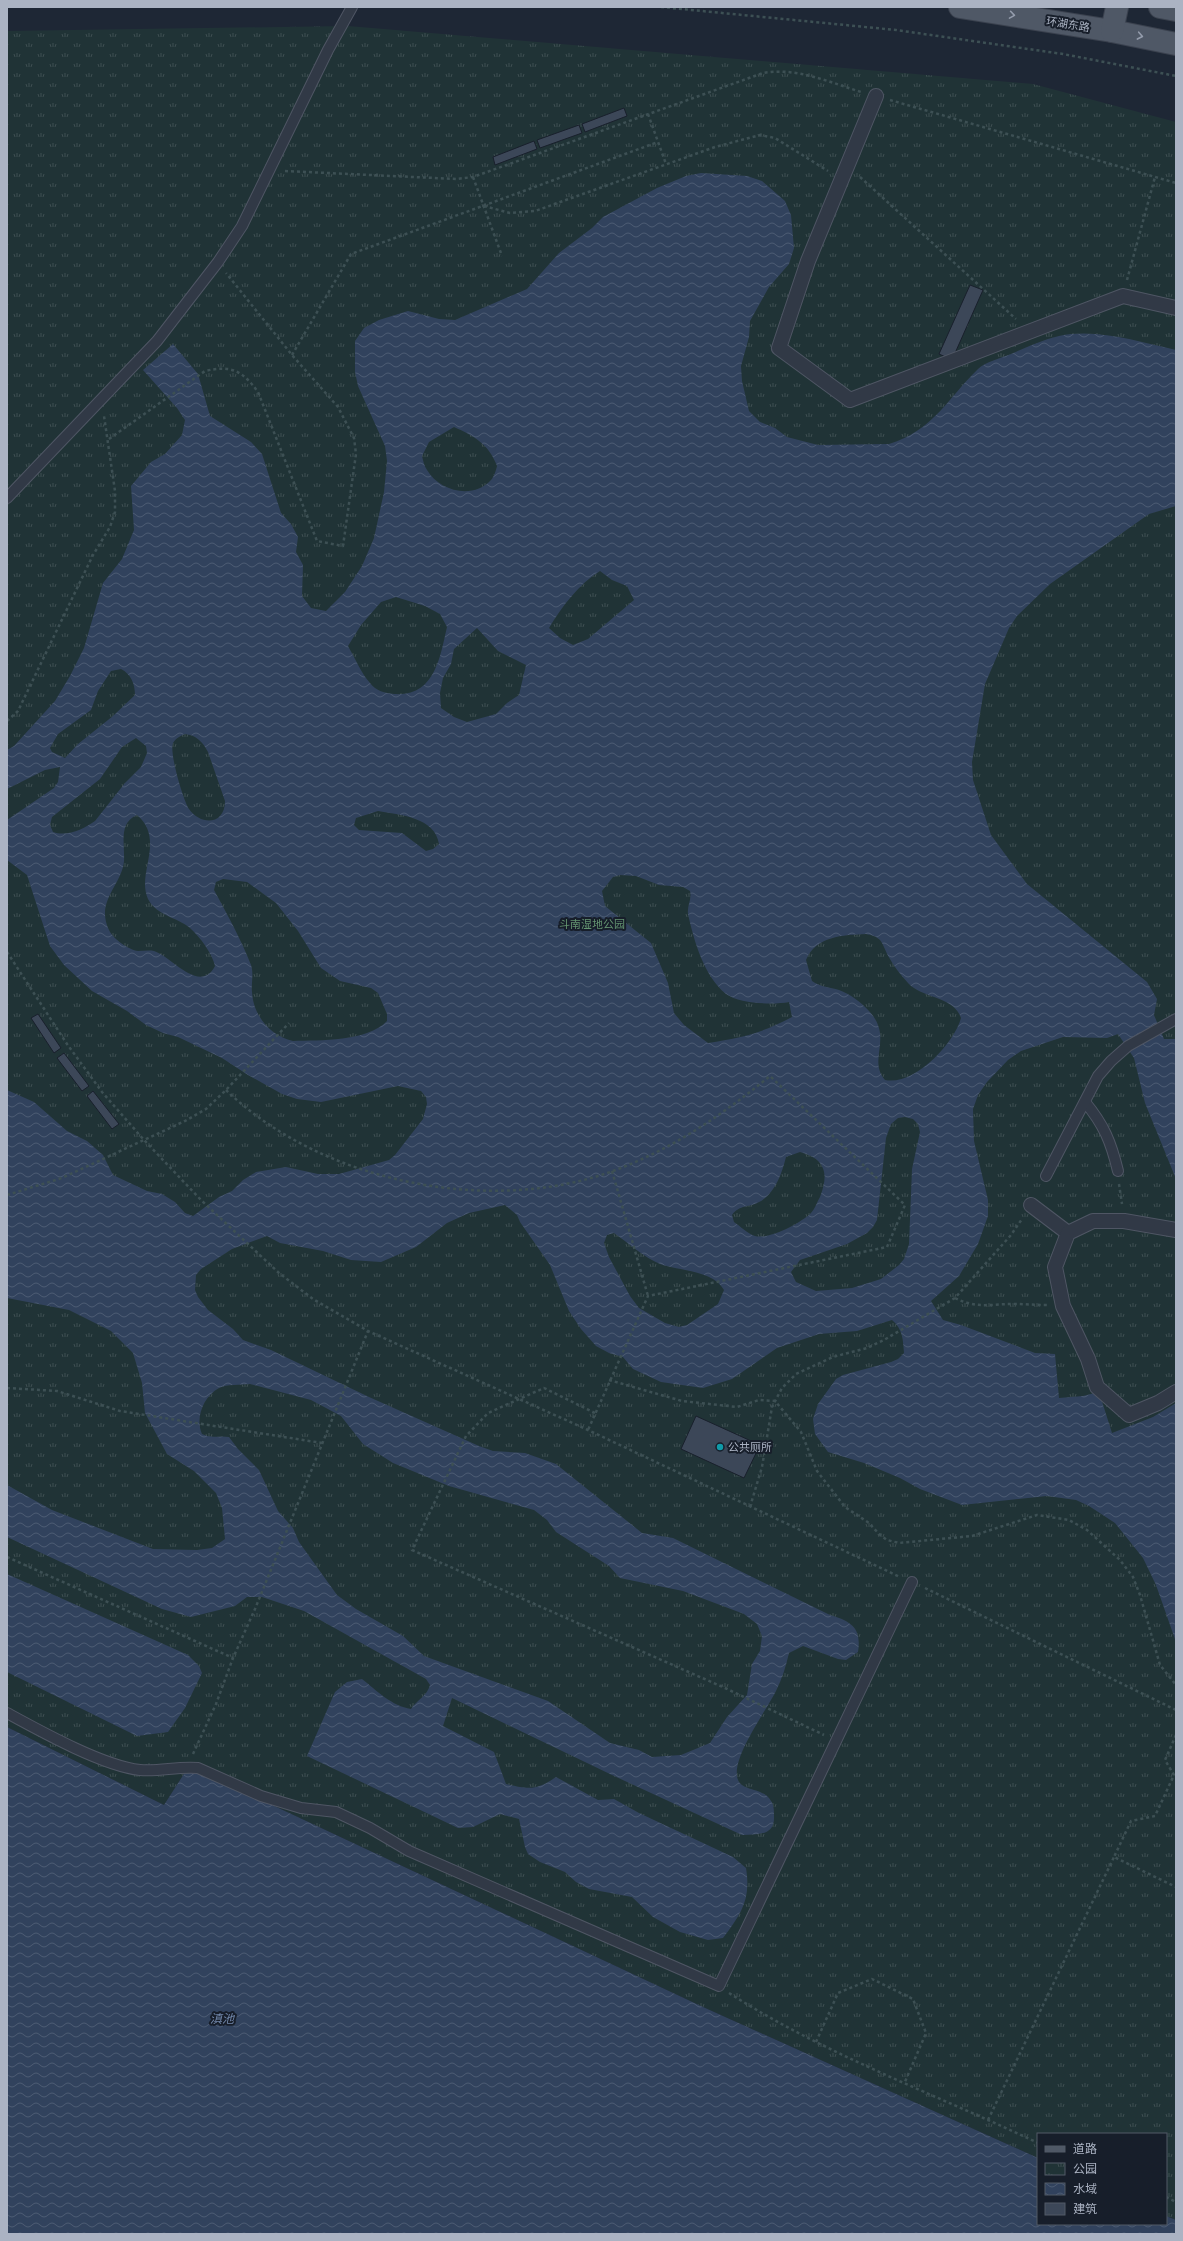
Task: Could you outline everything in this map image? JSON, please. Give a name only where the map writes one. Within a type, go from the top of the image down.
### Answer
[{"type":"main road","name":"环湖东路","points":[[960,7],[1112,31],[1176,44]]},
{"type":"main road","points":[[1112,31],[1118,7]]},
{"type":"main road","points":[[1160,7],[1176,10]]},
{"type":"street","points":[[876,96],[808,262],[779,348],[850,400],[1031,333],[1123,296],[1176,308]]},
{"type":"street","points":[[1031,1205],[1068,1233]]},
{"type":"street","points":[[1176,1230],[1124,1221],[1093,1221],[1068,1233],[1055,1267],[1063,1306],[1088,1359],[1097,1387],[1129,1416],[1158,1404],[1176,1392]]},
{"type":"lane","points":[[7,498],[157,341],[218,262],[242,226],[328,50],[352,7]]},
{"type":"lane","points":[[1046,1176],[1098,1076],[1111,1061],[1128,1046],[1176,1020]]},
{"type":"lane","points":[[1085,1102],[1100,1120],[1111,1142],[1118,1171]]},
{"type":"lane","points":[[7,1713],[99,1758],[137,1770],[155,1771],[187,1767],[198,1768],[261,1796],[283,1804],[336,1812],[370,1828],[409,1851],[718,1986],[838,1741],[912,1582]]},
{"type":"path","points":[[660,7],[896,30],[1063,54],[1176,76]]},
{"type":"path","points":[[270,170],[456,179],[473,177],[762,74],[779,70],[796,73],[1176,183]]},
{"type":"path","points":[[648,114],[666,164]]},
{"type":"path","points":[[484,206],[510,213],[535,211],[715,147],[760,135],[775,138],[808,157],[841,180]]},
{"type":"path","points":[[292,355],[351,254],[658,142]]},
{"type":"path","points":[[847,166],[1031,333]]},
{"type":"path","points":[[473,177],[502,256]]},
{"type":"path","points":[[1123,296],[1155,177]]},
{"type":"path","points":[[109,439],[205,371],[222,367],[240,373],[247,377],[258,392],[317,542],[343,546],[356,454],[354,438],[338,407],[292,355],[218,262]]},
{"type":"path","points":[[7,721],[18,711],[93,555],[110,527],[115,512],[115,491],[109,439],[105,418],[99,402]]},
{"type":"path","points":[[7,952],[67,1044],[102,1092],[144,1140],[201,1200],[279,1273],[314,1298],[368,1331],[588,1430],[912,1582],[1176,1710]]},
{"type":"path","points":[[7,1195],[62,1178],[206,1109],[241,1075],[289,1024]]},
{"type":"path","points":[[226,1090],[242,1106],[268,1125],[300,1145],[337,1161],[375,1174],[422,1185],[477,1190],[526,1189],[568,1182],[612,1172],[675,1143],[704,1126],[770,1076],[905,1205],[887,1247],[648,1296]]},
{"type":"path","points":[[1118,1171],[1124,1221]]},
{"type":"path","points":[[588,1430],[609,1380],[648,1296],[612,1172]]},
{"type":"path","points":[[750,1507],[762,1467],[772,1407],[782,1388],[796,1374],[833,1357],[866,1348],[894,1335],[955,1298],[1011,1235],[1031,1205]]},
{"type":"path","points":[[955,1298],[967,1304],[986,1306],[1012,1304],[1063,1306]]},
{"type":"path","points":[[187,1767],[227,1678],[233,1658],[297,1508],[335,1414],[345,1384],[368,1331]]},
{"type":"path","points":[[609,1380],[682,1401],[737,1407],[759,1400],[775,1401],[800,1432],[817,1471],[845,1507],[869,1523],[887,1540],[900,1542],[972,1536],[1037,1515],[1069,1520],[1087,1530],[1120,1560],[1132,1578],[1140,1594],[1160,1665],[1176,1685]]},
{"type":"path","points":[[7,1388],[57,1390],[120,1411],[322,1443]]},
{"type":"path","points":[[595,1413],[544,1388],[488,1413],[466,1436],[412,1550],[743,1697],[838,1741]]},
{"type":"path","points":[[7,1557],[233,1658]]},
{"type":"path","points":[[988,2120],[1131,1821],[1155,1816],[1174,1775],[1164,1760],[1176,1735]]},
{"type":"path","points":[[1114,1857],[1176,1887]]},
{"type":"path","points":[[816,2042],[838,1993],[872,1979],[913,1999],[926,2033],[904,2084]]},
{"type":"path","points":[[718,1986],[816,2042],[904,2084],[988,2120],[1037,2144]]},
{"type":"path","points":[[1167,2198],[1176,2202]]},
{"type":"green space","name":"斗南湿地公园","points":[[348,26],[1033,84],[1176,122],[1176,2220],[1167,2216],[1167,2133],[1037,2133],[1037,2158],[703,2007],[189,1766],[164,1805],[7,1727],[7,31]]},
{"type":"water","points":[[701,173],[747,176],[762,181],[785,201],[791,215],[794,248],[789,264],[769,287],[750,321],[749,337],[741,366],[742,381],[749,411],[760,422],[775,428],[787,437],[818,445],[889,444],[918,431],[929,422],[967,380],[981,367],[989,362],[1059,336],[1073,334],[1103,335],[1176,350],[1176,506],[1149,514],[1050,584],[1017,616],[1009,628],[985,684],[972,762],[973,780],[991,835],[1027,884],[1147,982],[1157,999],[1154,1015],[1164,1039],[1176,1039],[1176,1179],[1145,1103],[1134,1058],[1118,1034],[1107,1038],[1063,1037],[1021,1051],[1008,1060],[987,1082],[978,1095],[973,1109],[974,1141],[988,1200],[988,1216],[978,1244],[959,1276],[931,1301],[943,1320],[961,1325],[1035,1353],[1055,1354],[1059,1398],[1083,1396],[1099,1392],[1112,1433],[1153,1417],[1176,1403],[1176,1642],[1156,1585],[1143,1558],[1115,1523],[1089,1506],[1076,1500],[1047,1496],[962,1505],[920,1489],[900,1478],[864,1463],[828,1452],[815,1434],[813,1419],[818,1404],[836,1379],[843,1375],[891,1362],[898,1359],[904,1353],[903,1339],[896,1323],[892,1320],[857,1331],[819,1334],[777,1348],[732,1379],[703,1388],[661,1382],[633,1369],[623,1357],[609,1353],[596,1346],[581,1329],[569,1311],[550,1265],[520,1222],[517,1215],[505,1205],[469,1213],[447,1223],[416,1247],[381,1262],[351,1260],[323,1251],[280,1243],[267,1236],[232,1249],[201,1269],[196,1275],[195,1290],[198,1297],[208,1310],[233,1329],[243,1340],[271,1350],[369,1397],[479,1446],[493,1451],[525,1453],[556,1464],[642,1533],[673,1538],[853,1626],[858,1637],[858,1652],[846,1660],[838,1659],[803,1646],[789,1653],[784,1672],[776,1691],[740,1756],[737,1767],[737,1776],[739,1781],[742,1785],[767,1796],[774,1808],[774,1823],[772,1827],[769,1831],[759,1834],[742,1835],[612,1775],[452,1698],[443,1726],[494,1752],[506,1784],[532,1788],[543,1785],[556,1777],[598,1800],[614,1799],[639,1813],[733,1857],[746,1868],[746,1897],[740,1913],[723,1938],[708,1940],[680,1932],[653,1917],[632,1897],[589,1889],[576,1882],[565,1872],[540,1862],[528,1854],[519,1819],[500,1814],[473,1827],[458,1828],[307,1756],[335,1692],[347,1682],[362,1679],[397,1705],[411,1709],[429,1689],[430,1685],[426,1679],[304,1611],[262,1597],[247,1597],[235,1606],[191,1617],[162,1609],[7,1537],[7,1485],[52,1510],[153,1549],[197,1550],[212,1548],[225,1539],[222,1508],[216,1493],[194,1471],[167,1454],[145,1413],[142,1383],[133,1353],[111,1331],[69,1310],[7,1298],[7,1090],[34,1102],[67,1131],[87,1141],[103,1155],[113,1175],[147,1191],[162,1194],[175,1202],[185,1213],[193,1216],[219,1197],[232,1191],[243,1180],[256,1172],[286,1167],[318,1174],[339,1174],[389,1160],[395,1155],[423,1119],[427,1104],[426,1097],[421,1091],[398,1086],[321,1102],[297,1099],[282,1094],[248,1075],[222,1058],[178,1037],[163,1033],[146,1025],[127,1011],[92,991],[64,965],[50,946],[27,875],[7,860],[7,820],[54,788],[58,782],[60,767],[45,770],[7,789],[7,750],[14,746],[55,701],[84,648],[103,583],[122,559],[134,530],[131,486],[151,462],[165,454],[182,435],[185,420],[177,408],[143,370],[173,344],[198,374],[210,416],[251,442],[262,454],[281,513],[291,524],[298,537],[296,552],[303,565],[302,596],[311,608],[326,611],[345,592],[362,566],[374,538],[384,492],[387,461],[385,446],[358,386],[355,372],[355,341],[364,328],[379,320],[408,311],[439,319],[455,320],[527,289],[559,253],[592,228],[603,217],[657,188],[686,176]],"holes":[[[454,427],[474,437],[485,446],[494,458],[497,466],[492,479],[484,486],[475,490],[466,491],[448,488],[432,477],[424,465],[422,456],[429,442]],[[600,571],[612,580],[627,586],[634,600],[588,639],[573,645],[560,638],[549,628],[565,604],[578,589]],[[396,597],[425,606],[440,614],[447,627],[442,651],[433,673],[427,682],[419,689],[408,693],[391,694],[375,688],[364,675],[348,646],[361,625],[381,602]],[[477,628],[498,651],[526,665],[519,695],[507,703],[496,714],[467,722],[454,717],[441,708],[440,693],[443,678],[451,664],[454,649]],[[121,669],[124,671],[133,683],[135,695],[113,716],[78,744],[65,758],[52,752],[50,748],[58,734],[91,710],[98,691],[111,671]],[[185,734],[196,737],[204,745],[208,752],[225,801],[224,809],[217,819],[206,820],[200,818],[194,815],[186,804],[177,776],[172,748],[173,743],[180,736]],[[136,738],[146,746],[147,753],[141,767],[125,783],[95,821],[86,827],[64,834],[53,832],[50,825],[52,817],[100,779],[122,747]],[[378,811],[396,814],[424,823],[431,828],[436,835],[439,844],[433,849],[426,851],[402,833],[359,830],[354,825],[356,818]],[[137,815],[145,825],[149,835],[150,846],[145,878],[145,889],[148,899],[152,905],[162,913],[185,924],[198,936],[211,956],[215,966],[209,974],[202,977],[194,975],[185,971],[161,954],[154,951],[138,951],[130,949],[122,944],[109,930],[105,910],[110,894],[122,870],[124,861],[125,829],[127,823]],[[620,875],[636,876],[659,885],[683,887],[690,891],[688,914],[693,935],[706,968],[718,987],[726,994],[748,1002],[789,1002],[792,1017],[751,1034],[708,1043],[684,1025],[674,1013],[668,983],[651,943],[605,906],[602,891],[613,877]],[[223,879],[247,882],[276,903],[298,931],[321,968],[340,981],[371,988],[378,993],[387,1014],[387,1021],[368,1033],[329,1040],[293,1041],[277,1034],[264,1023],[256,1009],[253,1001],[251,965],[214,890],[216,882]],[[866,934],[877,938],[880,940],[894,966],[911,986],[946,1002],[958,1011],[961,1018],[950,1040],[942,1051],[920,1070],[896,1080],[885,1080],[880,1072],[878,1064],[880,1030],[869,1011],[847,994],[839,990],[818,985],[812,981],[806,960],[816,946],[823,941],[840,936]],[[905,1117],[913,1119],[918,1124],[920,1132],[912,1169],[909,1244],[904,1259],[899,1265],[881,1279],[852,1288],[816,1291],[796,1282],[791,1272],[800,1260],[847,1244],[867,1233],[873,1227],[877,1220],[886,1138],[891,1124],[898,1118]],[[800,1152],[815,1159],[820,1163],[824,1174],[823,1189],[820,1197],[811,1213],[793,1226],[768,1236],[761,1237],[752,1235],[734,1222],[732,1215],[738,1209],[755,1204],[765,1198],[774,1188],[786,1157]],[[614,1233],[654,1261],[712,1278],[719,1283],[724,1290],[718,1304],[687,1325],[679,1327],[665,1323],[639,1308],[630,1296],[609,1257],[604,1243],[607,1235]],[[250,1384],[311,1400],[341,1416],[363,1444],[393,1463],[449,1486],[534,1510],[547,1520],[556,1532],[609,1566],[620,1578],[683,1591],[744,1614],[757,1624],[762,1636],[760,1651],[752,1664],[747,1695],[727,1717],[710,1743],[681,1755],[652,1757],[639,1750],[610,1743],[548,1701],[424,1656],[403,1636],[356,1609],[337,1595],[299,1542],[293,1528],[278,1511],[259,1470],[238,1449],[229,1437],[209,1436],[202,1434],[199,1421],[202,1408],[213,1392],[226,1386]]]},
{"type":"water","points":[[7,1574],[188,1655],[199,1666],[202,1673],[185,1708],[168,1732],[137,1736],[7,1672]]},
{"type":"water","name":"滇池","points":[[7,1727],[164,1805],[189,1766],[703,2007],[1037,2158],[1037,2225],[1167,2225],[1167,2216],[1176,2220],[1176,2234],[7,2234]]},
{"type":"building","points":[[624,108],[627,116],[585,132],[582,124]]},
{"type":"building","points":[[579,125],[582,133],[540,148],[537,140]]},
{"type":"building","points":[[534,141],[537,149],[495,165],[493,157]]},
{"type":"building","points":[[970,285],[983,290],[952,360],[939,354]]},
{"type":"building","points":[[38,1014],[61,1048],[54,1053],[31,1018]]},
{"type":"building","points":[[64,1053],[89,1086],[82,1091],[57,1058]]},
{"type":"building","points":[[93,1091],[119,1124],[112,1129],[87,1096]]},
{"type":"building","name":"公共厕所","points":[[696,1416],[760,1445],[744,1478],[681,1449]]},
{"type":"place","name":"公共厕所","points":[[720,1447]]}]
